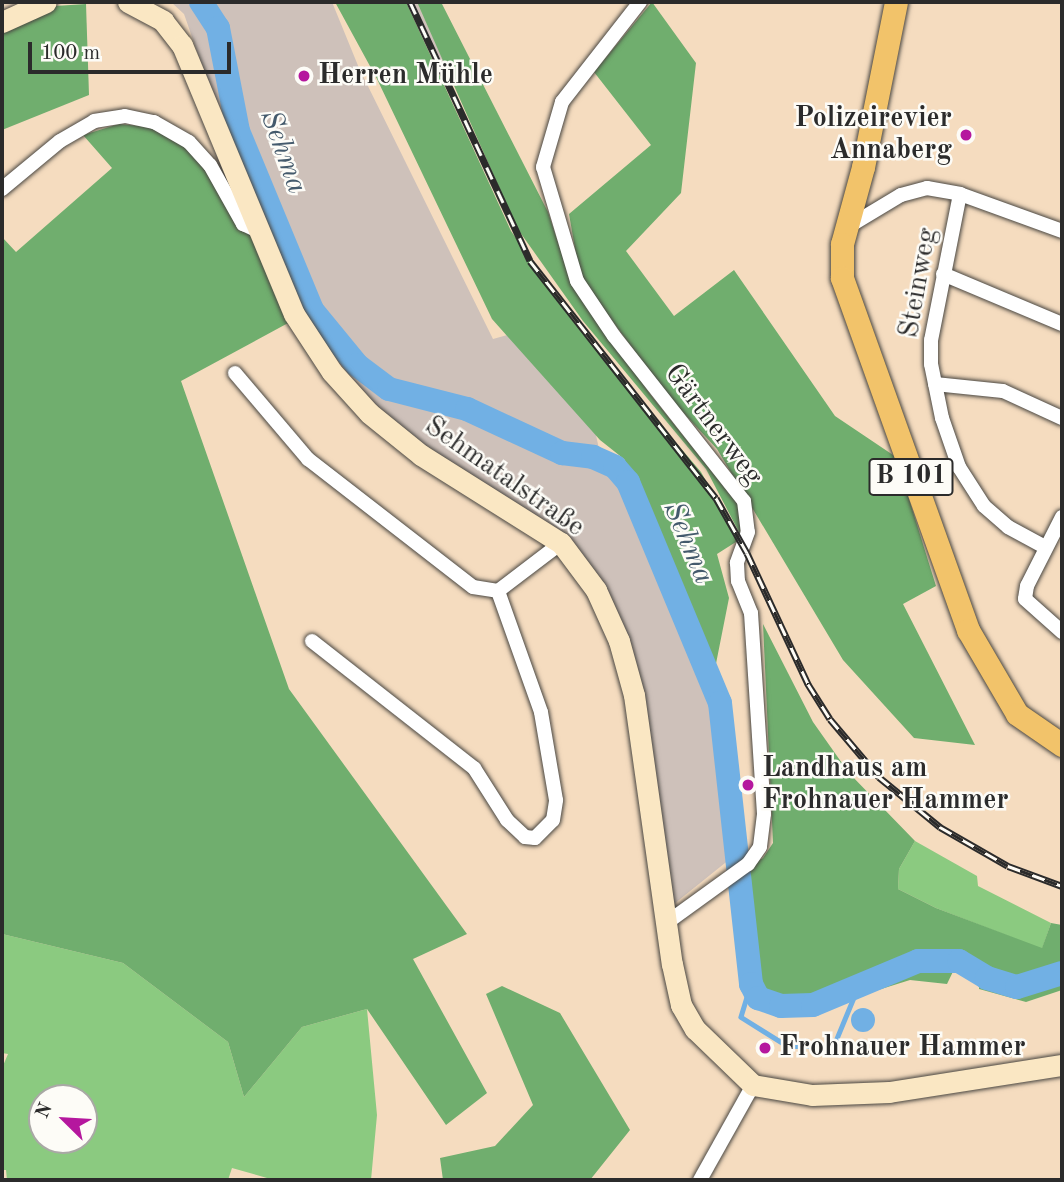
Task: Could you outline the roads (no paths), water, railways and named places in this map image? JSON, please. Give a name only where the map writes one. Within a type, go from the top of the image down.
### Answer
[{"type":"main road","points":[[2,22],[46,2]]},
{"type":"main road","name":"Sehmatalstraße","points":[[128,2],[163,21],[183,45],[294,314],[332,372],[369,413],[421,455],[561,544],[596,590],[619,641],[634,695],[665,924],[681,1005],[695,1029],[753,1085]]},
{"type":"main road","name":"B 101","points":[[896,2],[863,167],[846,228],[841,262],[848,299],[948,583],[1000,691],[1030,727],[1062,745]]},
{"type":"main road","points":[[753,1085],[835,1097],[1062,1065]]},
{"type":"street","name":"Gärtnerweg","points":[[640,2],[562,102],[543,167],[551,206],[577,281],[614,336],[744,501],[748,532],[737,563],[751,613],[764,814],[760,847],[748,864],[665,924]]},
{"type":"street","points":[[2,189],[60,141],[94,121],[125,116],[154,122],[189,142],[210,165],[243,224],[258,231]]},
{"type":"street","points":[[846,228],[901,195],[927,188],[960,194],[1062,231]]},
{"type":"street","name":"Steinweg","points":[[960,194],[931,340],[934,384],[942,418],[969,486],[1008,527],[1045,547]]},
{"type":"street","points":[[943,274],[1062,324]]},
{"type":"street","points":[[236,373],[308,459],[473,587],[498,591],[561,544]]},
{"type":"street","points":[[934,384],[1003,391],[1062,418]]},
{"type":"street","points":[[1061,522],[1045,547],[1025,599],[1062,632]]},
{"type":"street","points":[[312,641],[474,768],[507,820],[525,837],[535,838],[553,820],[556,800],[541,712],[498,591]]},
{"type":"street","points":[[706,1178],[753,1085]]},
{"type":"water","points":[[863,1008],[874,1015],[875,1020],[868,1031],[863,1032],[852,1025],[851,1020],[858,1009]]},
{"type":"waterway","name":"Sehma","points":[[201,2],[218,28],[238,131],[312,310],[357,365],[389,389],[467,409],[562,453],[593,457],[615,467],[628,482],[720,703],[751,984],[758,998],[781,1006],[813,1005],[918,961],[959,961],[987,978],[1017,987],[1062,973]]},
{"type":"waterway","points":[[751,984],[741,1017],[789,1047],[833,1047],[857,989]]},
{"type":"railway","points":[[410,2],[530,261],[716,498],[747,553],[808,684],[830,719],[879,777],[940,827],[1008,866],[1062,886]]},
{"type":"place","name":"Herren Mühle","points":[[304,76]]},
{"type":"place","name":"Polizeirevier Annaberg","points":[[966,135]]},
{"type":"place","name":"Landhaus am Frohnauer Hammer","points":[[748,785]]},
{"type":"place","name":"Frohnauer Hammer","points":[[765,1048]]}]
